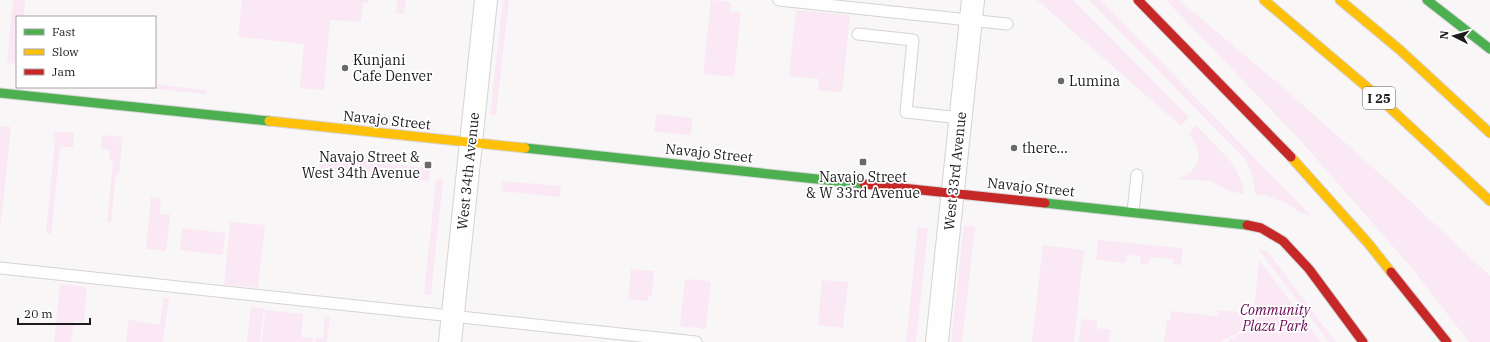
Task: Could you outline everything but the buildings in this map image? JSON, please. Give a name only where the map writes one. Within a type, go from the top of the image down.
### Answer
[{"type":"main road","points":[[1138,0],[1313,180],[1368,243],[1447,342]]},
{"type":"main road","name":"I 25","points":[[1264,0],[1375,94],[1490,201]]},
{"type":"main road","points":[[1340,0],[1400,50],[1490,133]]},
{"type":"main road","points":[[1427,0],[1490,49]]},
{"type":"main road","name":"Navajo Street","points":[[0,93],[1240,223],[1260,228],[1283,241],[1309,269],[1363,342]]},
{"type":"street","name":"West 34th Avenue","points":[[450,342],[486,0]]},
{"type":"street","name":"West 33rd Avenue","points":[[937,342],[972,10]]},
{"type":"lane","points":[[779,0],[972,10],[1007,24]]},
{"type":"lane","points":[[858,34],[913,40],[906,112],[960,118]]},
{"type":"lane","points":[[1133,211],[1137,175]]},
{"type":"lane","points":[[0,268],[696,342]]},
{"type":"green space","points":[[13,0],[25,0],[24,16],[16,16],[16,64],[7,63]]},
{"type":"green space","points":[[242,0],[368,0],[368,3],[363,3],[361,22],[330,20],[324,90],[300,88],[304,44],[238,37]]},
{"type":"green space","points":[[397,0],[406,0],[404,14],[396,13]]},
{"type":"green space","points":[[503,0],[509,0],[496,115],[490,115]]},
{"type":"green space","points":[[711,0],[731,2],[730,11],[741,12],[734,77],[703,74]]},
{"type":"green space","points":[[1037,0],[1073,0],[1189,117],[1181,126]]},
{"type":"green space","points":[[1089,0],[1101,0],[1311,216],[1298,212],[1290,205],[1280,201],[1267,196],[1255,194],[1252,176],[1245,159]]},
{"type":"green space","points":[[1166,0],[1179,0],[1286,90],[1407,198],[1490,276],[1490,342],[1469,342],[1411,267],[1299,139]]},
{"type":"green space","points":[[796,10],[850,15],[842,92],[818,90],[819,79],[789,76]]},
{"type":"green space","points":[[156,84],[206,90],[205,94],[145,88],[156,88]]},
{"type":"green space","points":[[656,114],[693,118],[691,135],[654,132]]},
{"type":"green space","points":[[1196,125],[1233,164],[1242,182],[1244,194],[1229,191],[1211,181],[1178,179],[1192,170],[1198,160],[1197,148],[1189,134]]},
{"type":"green space","points":[[1,126],[11,127],[0,231],[0,131]]},
{"type":"green space","points":[[54,131],[74,133],[73,147],[60,147],[51,234],[46,233],[55,142],[53,142]]},
{"type":"green space","points":[[102,135],[123,137],[119,174],[116,174],[111,222],[107,221],[113,160],[109,160],[110,150],[101,149]]},
{"type":"green space","points":[[320,157],[430,168],[429,181],[374,175],[373,173],[349,170],[349,173],[319,170]]},
{"type":"green space","points":[[436,179],[443,180],[431,295],[424,294]]},
{"type":"green space","points":[[502,181],[561,186],[560,197],[501,191]]},
{"type":"green space","points":[[151,197],[161,199],[160,214],[170,214],[166,251],[146,249]]},
{"type":"green space","points":[[230,222],[265,225],[258,288],[224,285]]},
{"type":"green space","points":[[964,225],[975,227],[962,342],[951,342]]},
{"type":"green space","points":[[918,227],[928,228],[916,342],[906,342]]},
{"type":"green space","points":[[182,228],[225,233],[223,255],[180,250]]},
{"type":"green space","points":[[1098,240],[1183,248],[1181,265],[1173,264],[1173,259],[1150,257],[1149,264],[1140,264],[1141,256],[1126,255],[1125,263],[1096,260]]},
{"type":"green space","points":[[1043,245],[1084,250],[1074,342],[1032,342]]},
{"type":"green space","points":[[1260,248],[1269,253],[1336,342],[1329,342],[1259,250]]},
{"type":"green space","name":"Community Plaza Park","points":[[1259,260],[1321,342],[1225,342],[1252,327]]},
{"type":"green space","points":[[631,269],[654,271],[652,296],[649,296],[648,301],[628,299]]},
{"type":"green space","points":[[685,279],[711,281],[706,329],[680,326]]},
{"type":"green space","points":[[822,280],[848,282],[843,328],[818,325]]},
{"type":"green space","points":[[60,284],[87,287],[84,322],[74,321],[71,342],[54,342]]},
{"type":"green space","points":[[163,298],[169,298],[163,342],[126,342],[128,320],[160,324]]},
{"type":"green space","points":[[251,307],[264,308],[260,342],[247,342]]},
{"type":"green space","points":[[265,310],[303,314],[301,337],[313,338],[312,342],[262,342]]},
{"type":"green space","points":[[1218,310],[1244,313],[1243,323],[1250,324],[1221,342],[1164,342],[1167,321],[1170,321],[1171,311],[1217,316]]},
{"type":"green space","points":[[325,317],[330,317],[327,342],[315,342],[316,338],[323,338]]},
{"type":"green space","points":[[1081,319],[1097,321],[1097,328],[1110,330],[1109,342],[1079,342]]},
{"type":"traffic: fast","points":[[1427,0],[1490,49]]},
{"type":"traffic: fast","points":[[0,93],[269,121]]},
{"type":"traffic: fast","points":[[525,148],[864,184]]},
{"type":"traffic: fast","points":[[1045,203],[1247,225]]},
{"type":"traffic: slow","points":[[1264,0],[1375,94],[1490,201]]},
{"type":"traffic: slow","points":[[1340,0],[1400,50],[1490,133]]},
{"type":"traffic: slow","points":[[269,121],[525,148]]},
{"type":"traffic: slow","points":[[1291,157],[1368,243],[1391,272]]},
{"type":"traffic: jam","points":[[1138,0],[1291,157]]},
{"type":"traffic: jam","points":[[864,184],[1045,203]]},
{"type":"traffic: jam","points":[[1247,225],[1261,228],[1283,241],[1309,269],[1363,342]]},
{"type":"traffic: jam","points":[[1391,272],[1447,342]]},
{"type":"place","name":"Kunjani Cafe Denver","points":[[345,68]]},
{"type":"place","name":"Lumina","points":[[1061,81]]},
{"type":"place","name":"there...","points":[[1014,148]]},
{"type":"place","name":"Navajo Street & W 33rd Avenue","points":[[863,162]]},
{"type":"place","name":"Navajo Street & West 34th Avenue","points":[[428,165]]}]
